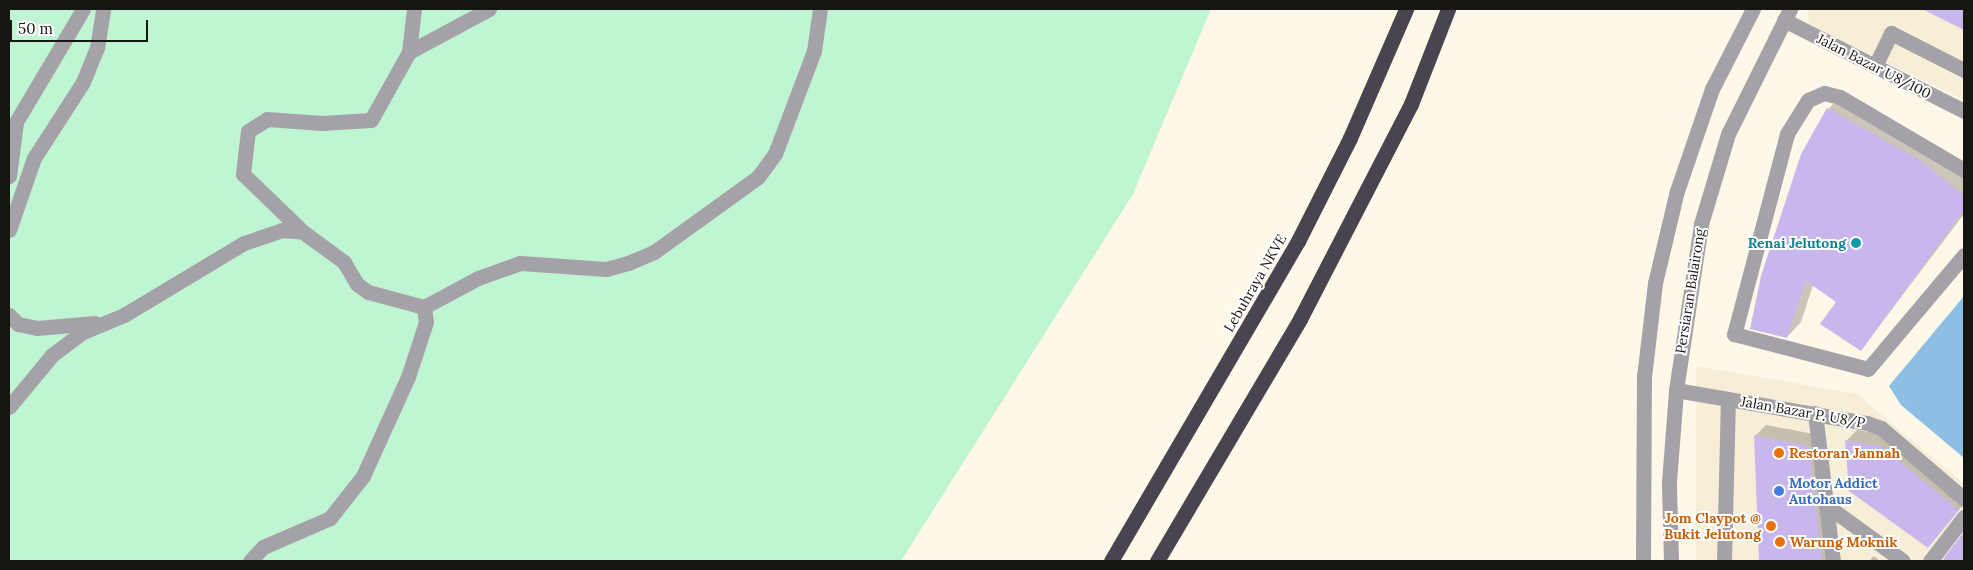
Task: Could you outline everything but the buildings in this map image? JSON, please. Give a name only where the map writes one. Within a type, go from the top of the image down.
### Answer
[{"type":"highway","name":"Lebuhraya NKVE","points":[[1111,561],[1298,241],[1350,138],[1406,9]]},
{"type":"highway","points":[[1157,561],[1300,319],[1411,104],[1448,9]]},
{"type":"street","points":[[9,176],[16,122],[83,9]]},
{"type":"street","points":[[9,230],[34,158],[83,82],[97,48],[103,9]]},
{"type":"street","points":[[414,9],[410,52],[371,120],[322,124],[267,119],[248,131],[244,174],[303,232],[344,262],[357,284],[368,292],[424,307],[478,278],[520,263],[606,269],[628,263],[654,252],[758,176],[775,154],[814,51],[820,9]]},
{"type":"street","points":[[410,52],[489,9]]},
{"type":"street","points":[[1643,561],[1644,377],[1655,284],[1677,191],[1712,89],[1753,9]]},
{"type":"street","name":"Jalan Bazar U8/100","points":[[1787,14],[1875,66],[1964,111]]},
{"type":"street","name":"Persiaran Balairong","points":[[1671,561],[1669,482],[1676,390],[1701,224],[1728,134],[1787,14]]},
{"type":"street","points":[[1875,66],[1891,33],[1964,70]]},
{"type":"street","points":[[1964,170],[1840,97],[1824,93],[1808,100],[1787,134],[1734,334],[1868,369],[1964,255]]},
{"type":"street","points":[[9,407],[52,354],[83,332],[108,322],[244,243],[282,230],[303,232]]},
{"type":"street","points":[[250,561],[262,547],[330,518],[363,476],[408,377],[426,322],[424,307]]},
{"type":"street","points":[[9,315],[18,324],[36,328],[108,322]]},
{"type":"street","name":"Jalan Bazar P. U8/P","points":[[1676,390],[1815,413],[1881,428],[1964,499]]},
{"type":"street","points":[[1724,561],[1728,399]]},
{"type":"street","points":[[1815,413],[1833,561]]},
{"type":"street","points":[[1826,505],[1903,561]]},
{"type":"street","points":[[1930,561],[1964,516]]},
{"type":"shaded area","points":[[1808,9],[1964,9],[1964,100],[1809,25]]},
{"type":"shaded area","points":[[1696,366],[1857,394],[1964,484],[1964,561],[1696,561]]},
{"type":"green space","points":[[9,9],[1211,9],[1133,194],[901,561],[9,561]]},
{"type":"water","points":[[1964,296],[1964,458],[1901,405],[1889,386]]},
{"type":"place","name":"Renai Jelutong","points":[[1856,243]]},
{"type":"place","name":"Restoran Jannah","points":[[1779,453]]},
{"type":"place","name":"Motor Addict Autohaus","points":[[1779,491]]},
{"type":"place","name":"Jom Claypot @ Bukit Jelutong","points":[[1771,526]]},
{"type":"place","name":"Warung Moknik","points":[[1780,542]]}]
